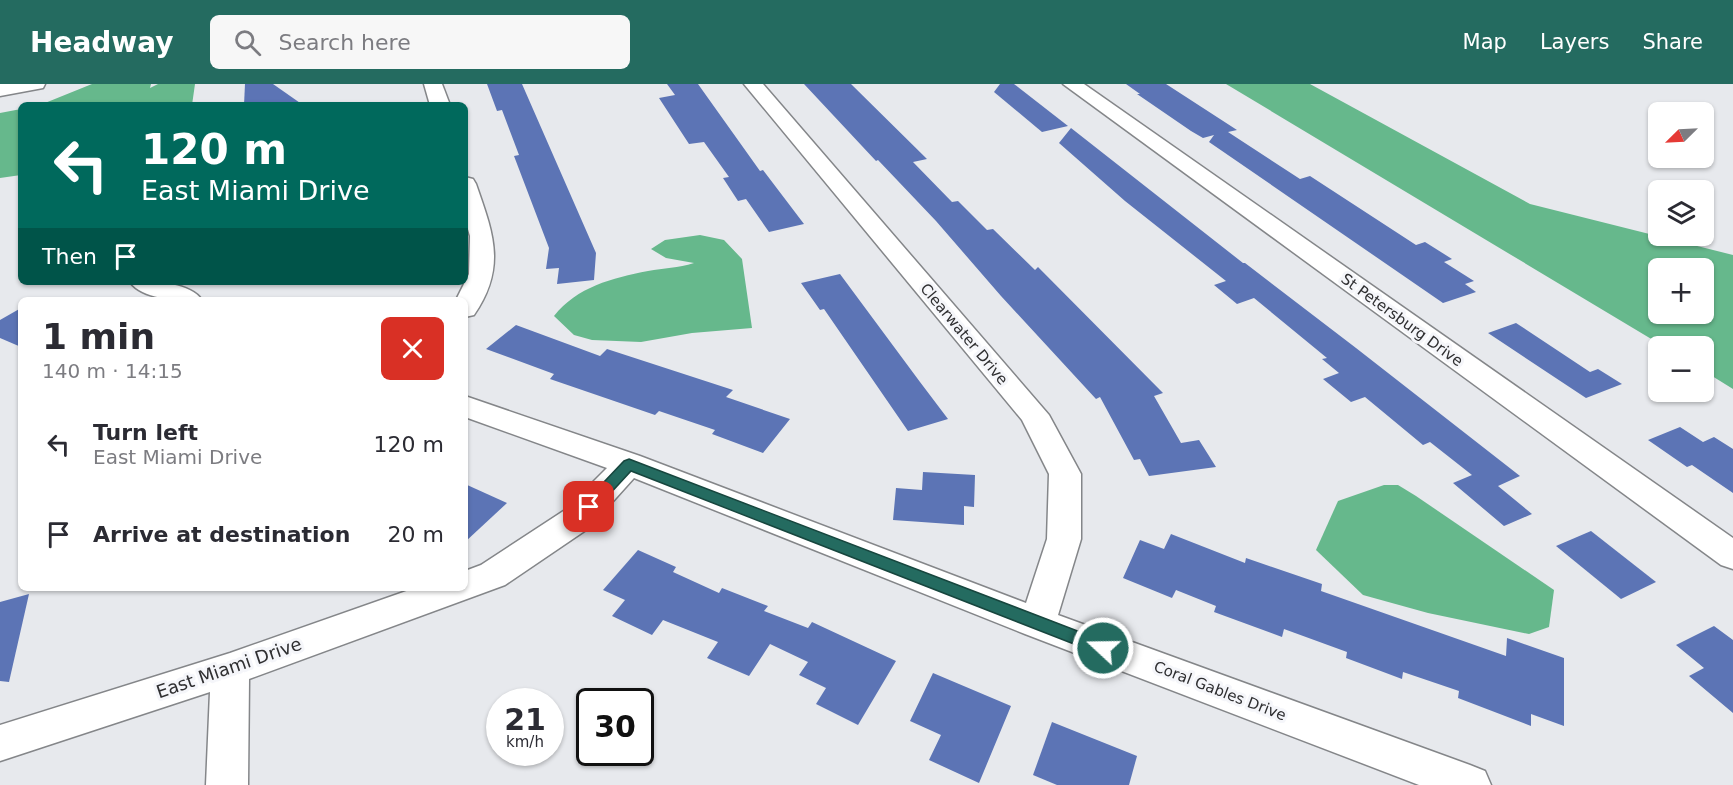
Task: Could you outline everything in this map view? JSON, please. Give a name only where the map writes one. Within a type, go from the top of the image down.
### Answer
[{"type":"street","points":[[0,90],[36,84]]},
{"type":"street","points":[[433,84],[439,102]]},
{"type":"street","name":"Clearwater Drive","points":[[753,84],[1034,415],[1065,474],[1064,539],[1038,623]]},
{"type":"street","name":"St Petersburg Drive","points":[[1072,84],[1733,556]]},
{"type":"street","points":[[468,193],[482,236],[481,274],[468,302]]},
{"type":"street","points":[[151,285],[181,297]]},
{"type":"street","name":"Coral Gables Drive","points":[[468,407],[629,464],[1038,623],[1470,785]]},
{"type":"street","points":[[468,584],[493,574],[577,519],[629,464]]},
{"type":"street","name":"East Miami Drive","points":[[0,743],[230,669],[448,591]]},
{"type":"street","points":[[226,785],[230,669]]},
{"type":"green space","points":[[92,84],[151,84],[150,88],[158,84],[195,84],[192,102],[47,102]]},
{"type":"green space","points":[[1226,84],[1310,84],[1530,204],[1648,234],[1648,246],[1697,246],[1733,255],[1733,389],[1714,377],[1714,336],[1648,337]]},
{"type":"green space","points":[[18,110],[18,175],[0,178],[0,113]]},
{"type":"green space","points":[[700,235],[724,240],[742,259],[752,328],[692,333],[641,342],[592,340],[574,335],[554,316],[573,298],[596,285],[635,274],[694,263],[666,258],[651,249],[665,240]]},
{"type":"green space","points":[[1384,485],[1398,485],[1416,496],[1554,590],[1549,627],[1529,634],[1428,613],[1363,595],[1316,550],[1338,501]]},
{"type":"building","points":[[245,84],[273,84],[299,102],[244,102]]},
{"type":"building","points":[[487,84],[522,84],[596,253],[594,280],[557,284],[559,268],[546,269],[549,248],[514,156],[519,155],[502,110],[497,111]]},
{"type":"building","points":[[667,84],[698,84],[760,171],[763,170],[804,224],[769,232],[746,199],[738,201],[723,178],[729,177],[704,142],[689,144],[659,98],[675,95]]},
{"type":"building","points":[[804,84],[851,84],[927,159],[913,162],[952,202],[958,201],[987,230],[993,229],[1035,270],[1038,267],[1163,393],[1154,396],[1181,443],[1199,440],[1216,467],[1149,476],[1140,459],[1134,460],[1100,397],[1096,399],[936,221]]},
{"type":"building","points":[[1000,84],[1014,84],[1068,126],[1042,132],[994,92]]},
{"type":"building","points":[[1126,84],[1166,84],[1237,130],[1228,132],[1300,179],[1310,176],[1416,245],[1425,242],[1452,259],[1444,262],[1474,281],[1465,284],[1476,292],[1443,303],[1209,142],[1214,135],[1203,138],[1137,94],[1140,94]]},
{"type":"building","points":[[1071,128],[1520,476],[1498,486],[1532,514],[1504,526],[1453,483],[1472,475],[1430,442],[1423,445],[1365,397],[1351,402],[1323,379],[1339,373],[1322,359],[1327,358],[1254,298],[1237,304],[1214,285],[1226,281],[1125,201],[1059,143]]},
{"type":"building","points":[[840,274],[948,419],[908,431],[824,309],[820,310],[801,283]]},
{"type":"building","points":[[18,310],[18,346],[0,338],[0,320]]},
{"type":"building","points":[[1516,323],[1590,372],[1598,369],[1622,384],[1586,398],[1488,333]]},
{"type":"building","points":[[516,325],[600,356],[607,349],[733,390],[726,397],[790,419],[763,453],[712,434],[715,430],[659,411],[655,415],[550,379],[554,374],[486,349]]},
{"type":"building","points":[[1680,427],[1703,442],[1714,437],[1733,449],[1733,493],[1692,465],[1687,467],[1648,440]]},
{"type":"building","points":[[923,472],[975,475],[974,507],[964,506],[964,525],[893,520],[896,488],[922,490]]},
{"type":"building","points":[[468,485],[507,503],[468,539]]},
{"type":"building","points":[[1591,531],[1656,582],[1621,599],[1556,546]]},
{"type":"building","points":[[1171,534],[1245,563],[1246,558],[1322,584],[1321,591],[1506,656],[1507,638],[1564,658],[1564,726],[1531,714],[1531,726],[1458,698],[1459,691],[1403,672],[1402,679],[1346,658],[1347,652],[1284,629],[1282,637],[1214,612],[1216,606],[1176,590],[1172,598],[1123,578],[1140,540],[1164,549]]},
{"type":"building","points":[[638,550],[676,567],[673,572],[719,593],[722,588],[768,606],[764,611],[808,628],[812,622],[896,661],[858,725],[816,704],[826,688],[799,675],[808,662],[770,644],[749,676],[707,658],[718,642],[663,620],[652,635],[612,616],[625,600],[603,590]]},
{"type":"building","points":[[29,594],[9,682],[0,681],[0,602]]},
{"type":"building","points":[[1714,626],[1733,640],[1733,713],[1689,676],[1704,668],[1676,645]]},
{"type":"building","points":[[933,673],[1011,706],[979,783],[929,760],[941,735],[910,721]]},
{"type":"building","points":[[1052,722],[1137,756],[1129,785],[1057,785],[1033,775]]},
{"type":"route","points":[[589,507],[629,464],[1103,648]]}]
